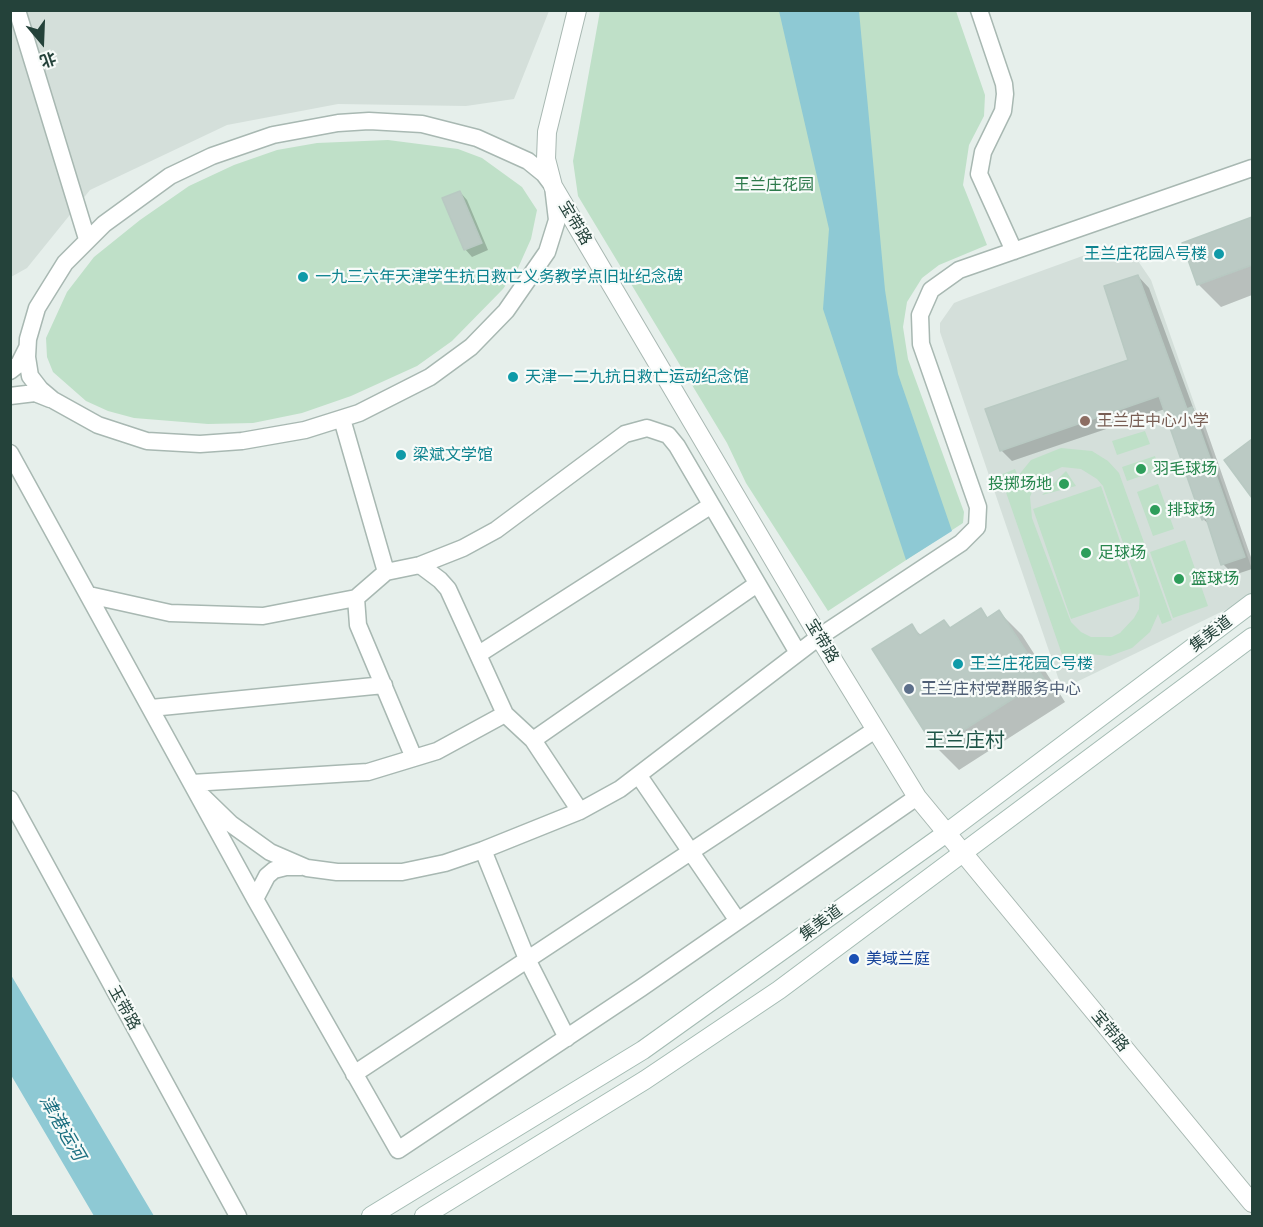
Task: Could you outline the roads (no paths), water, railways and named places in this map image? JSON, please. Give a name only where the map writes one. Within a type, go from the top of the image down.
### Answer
[{"type":"main road","name":"宝带路","points":[[577,10],[547,132],[546,159],[553,186],[819,637],[917,797],[945,834],[1252,1203]]},
{"type":"main road","name":"集美道","points":[[371,1216],[643,1050],[945,834],[1252,603]]},
{"type":"main road","name":"集美道","points":[[424,1216],[714,1035],[963,854],[1252,637]]},
{"type":"street","points":[[16,10],[87,239]]},
{"type":"street","points":[[979,10],[1004,84],[1005,103],[983,152],[979,174],[1014,251]]},
{"type":"street","points":[[10,370],[19,364],[27,347],[32,321],[45,292],[65,263],[87,239],[147,192],[189,166],[255,140],[338,123],[398,122],[450,129],[513,153],[538,168],[553,186],[557,220],[547,252],[525,286],[489,331],[430,377],[379,404],[285,435],[242,441],[179,443],[147,441],[112,431],[35,393],[10,396]]},
{"type":"street","points":[[255,899],[267,876],[274,870],[286,867],[337,872],[402,872],[445,863],[483,850],[580,811],[639,776],[819,637],[961,543],[977,527],[978,507],[921,344],[920,315],[931,290],[943,279],[959,270],[1252,168]]},
{"type":"street","points":[[27,347],[30,376],[53,400]]},
{"type":"street","points":[[342,418],[386,572]]},
{"type":"street","points":[[89,595],[170,613],[263,616],[356,598],[386,572],[420,565],[463,548],[495,530],[626,434],[647,428],[668,435],[798,653]]},
{"type":"street","points":[[10,453],[255,899],[398,1150],[567,1038],[917,797]]},
{"type":"street","points":[[479,654],[710,506]]},
{"type":"street","points":[[420,565],[448,589],[505,714],[533,740],[580,811]]},
{"type":"street","points":[[533,740],[757,584]]},
{"type":"street","points":[[356,598],[358,625],[414,758]]},
{"type":"street","points":[[151,708],[384,685]]},
{"type":"street","points":[[194,787],[368,772],[437,751],[505,714]]},
{"type":"street","points":[[354,1074],[875,730]]},
{"type":"street","points":[[639,776],[689,853],[738,921]]},
{"type":"street","points":[[194,787],[231,824],[270,852],[307,868]]},
{"type":"street","name":"玉带路","points":[[10,799],[238,1216]]},
{"type":"street","points":[[483,850],[527,959],[567,1038]]},
{"type":"water","points":[[779,11],[859,11],[885,290],[898,374],[952,531],[906,560],[823,309],[829,229]]},
{"type":"water","name":"津港运河","points":[[11,975],[154,1216],[94,1216],[11,1075]]},
{"type":"place","name":"王兰庄花园A号楼","points":[[1219,254]]},
{"type":"place","name":"一九三六年天津学生抗日救亡义务教学点旧址纪念碑","points":[[303,277]]},
{"type":"place","name":"天津一二九抗日救亡运动纪念馆","points":[[513,377]]},
{"type":"place","name":"王兰庄中心小学","points":[[1085,421]]},
{"type":"place","name":"梁斌文学馆","points":[[401,455]]},
{"type":"place","name":"羽毛球场","points":[[1141,469]]},
{"type":"place","name":"投掷场地","points":[[1064,484]]},
{"type":"place","name":"排球场","points":[[1155,510]]},
{"type":"place","name":"足球场","points":[[1086,553]]},
{"type":"place","name":"篮球场","points":[[1179,579]]},
{"type":"place","name":"王兰庄花园C号楼","points":[[958,664]]},
{"type":"place","name":"王兰庄村党群服务中心","points":[[909,689]]},
{"type":"place","name":"美域兰庭","points":[[854,959]]},
{"type":"district","name":"王兰庄村","points":[[965,741]]},
{"type":"park label","name":"王兰庄花园","points":[[774,185]]}]
